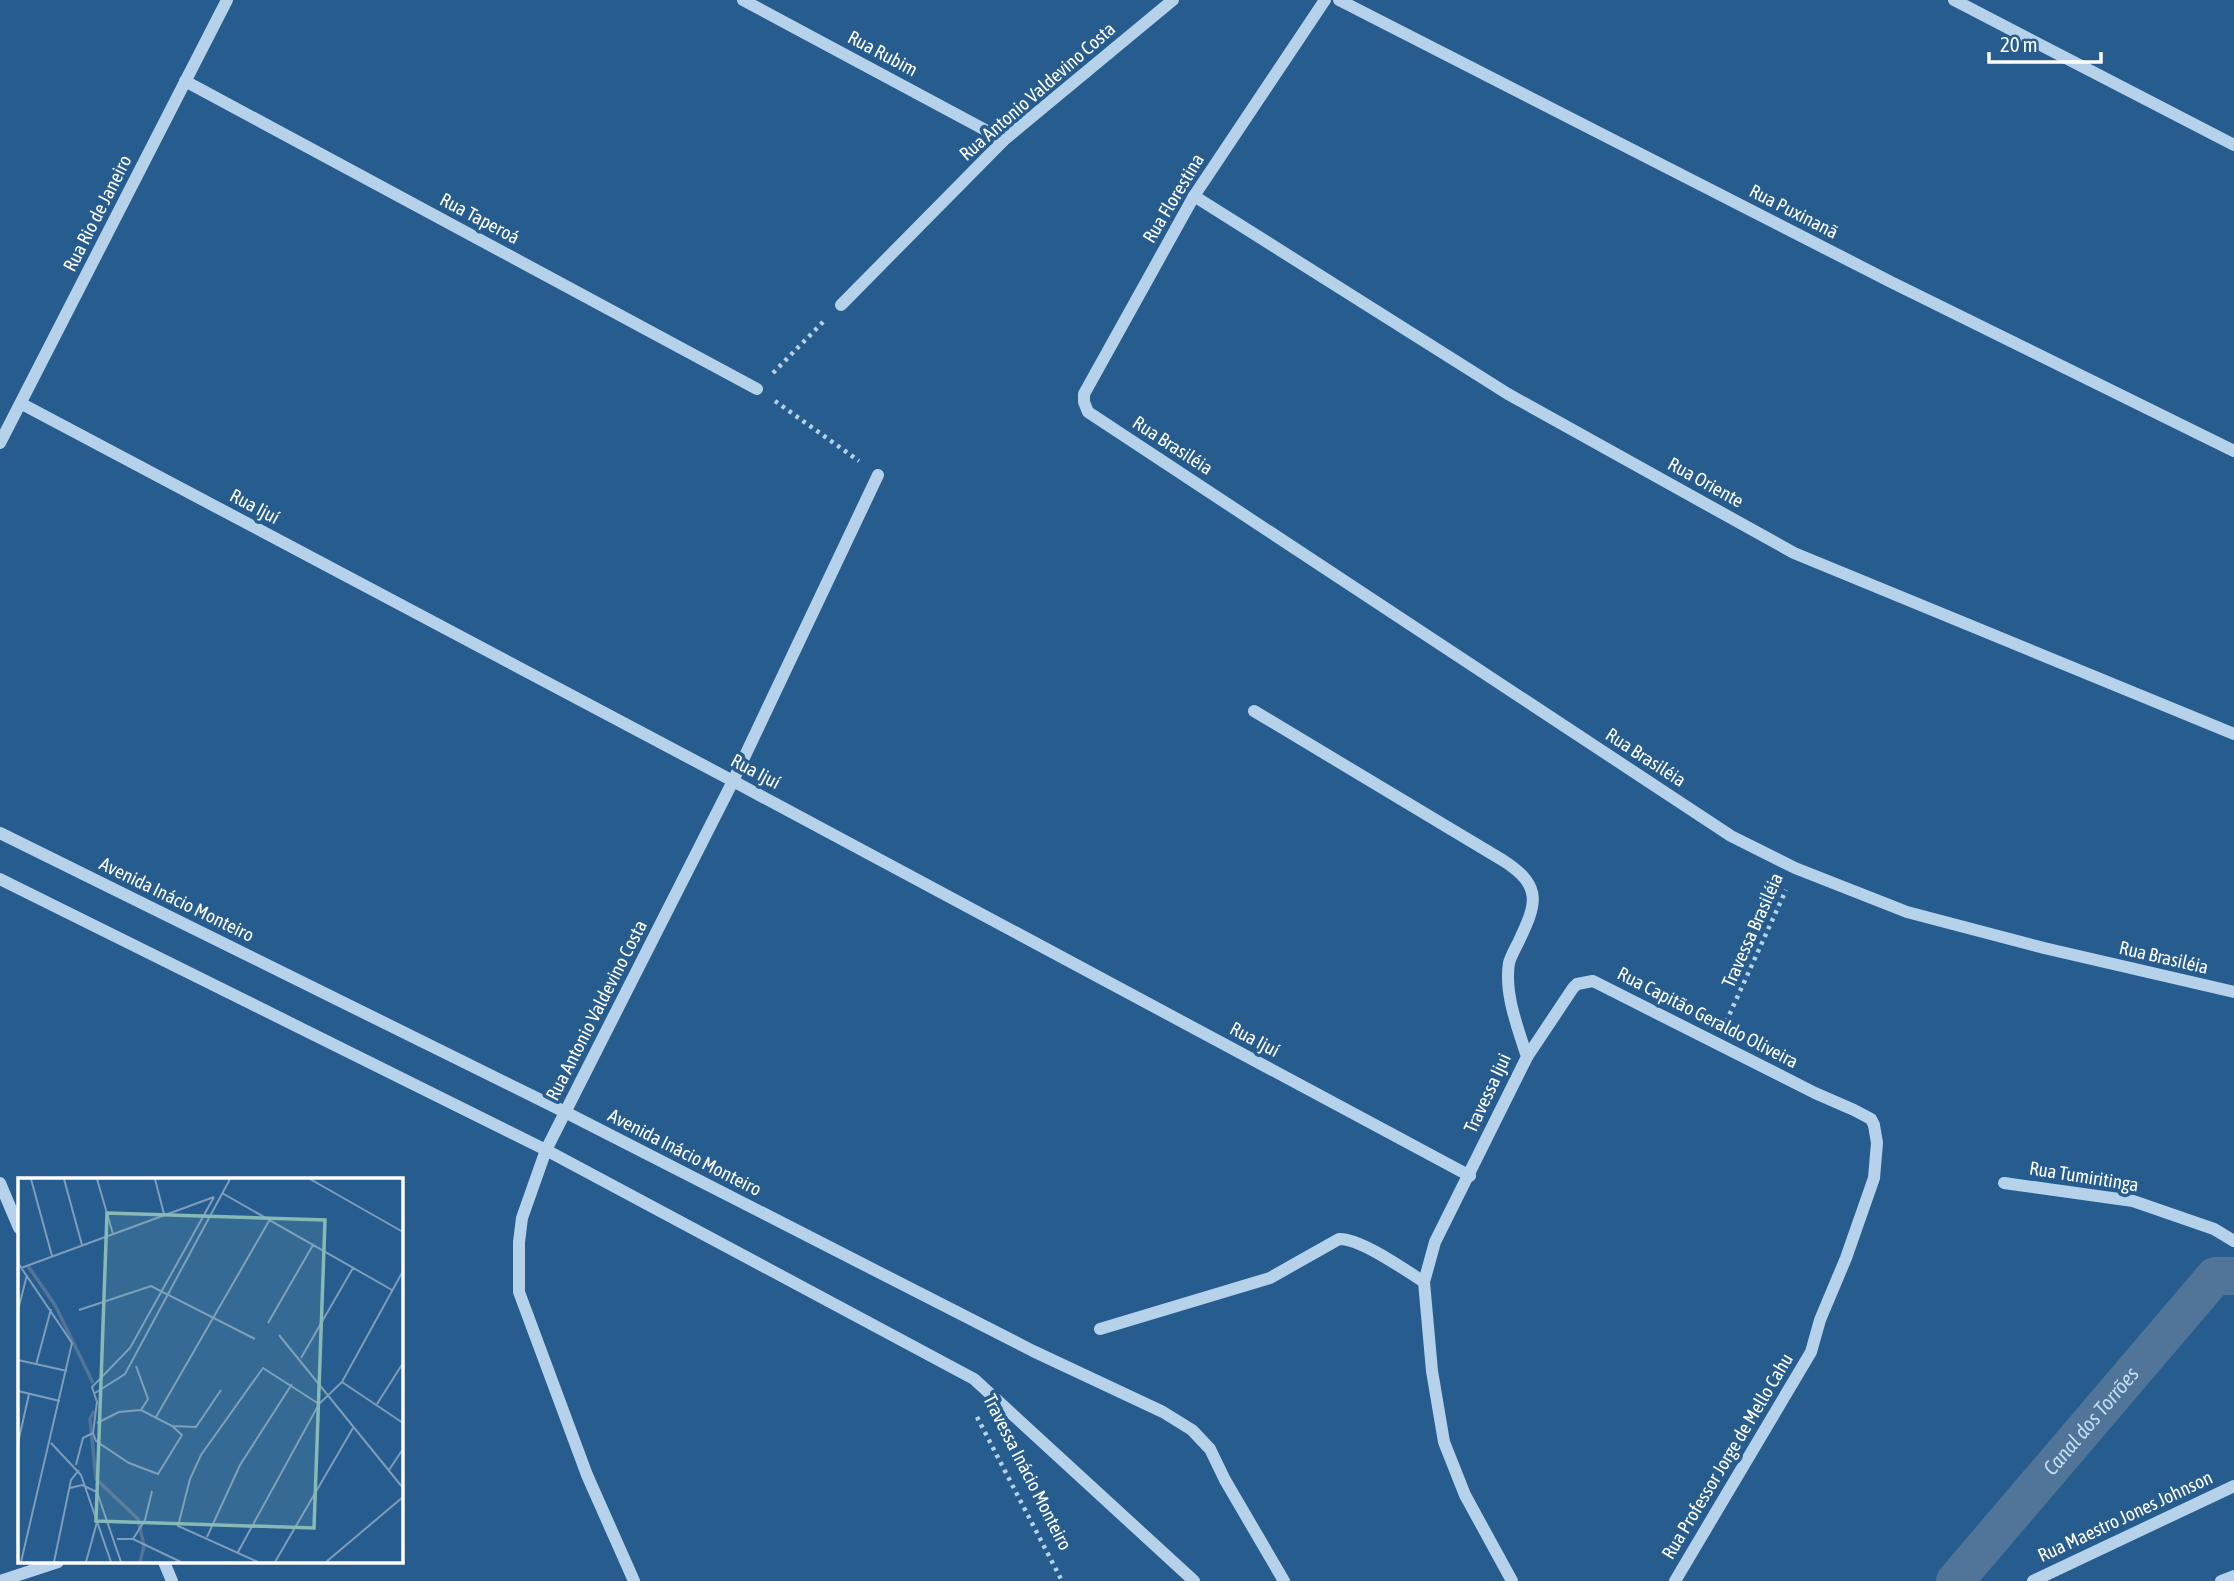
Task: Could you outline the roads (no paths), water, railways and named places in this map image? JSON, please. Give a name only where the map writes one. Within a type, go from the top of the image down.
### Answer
[{"type":"street","name":"Rua Rio de Janeiro","points":[[0,443],[227,0]]},
{"type":"street","name":"Rua Rubim","points":[[743,0],[1004,140]]},
{"type":"street","name":"Rua Antonio Valdevino Costa","points":[[841,305],[1004,140],[1173,0]]},
{"type":"street","name":"Rua Florestina","points":[[1101,421],[1088,412],[1084,394],[1194,195],[1325,0]]},
{"type":"street","name":"Rua Puxinanã","points":[[1339,0],[1893,283],[2234,451]]},
{"type":"street","points":[[1954,0],[2234,145]]},
{"type":"street","name":"Rua Taperoá","points":[[185,80],[757,389]]},
{"type":"street","name":"Rua Oriente","points":[[1194,195],[1508,394],[1794,554],[2234,734]]},
{"type":"street","name":"Rua Ijuí","points":[[22,404],[1469,1176]]},
{"type":"street","name":"Rua Brasiléia","points":[[1101,421],[1731,836],[1795,868],[1907,912],[2044,948],[2233,992]]},
{"type":"street","name":"Rua Antonio Valdevino Costa","points":[[634,1581],[587,1475],[519,1292],[522,1218],[546,1150],[733,781],[878,475]]},
{"type":"street","name":"Travessa Ijui","points":[[1254,711],[1520,871],[1529,883],[1534,901],[1532,914],[1510,961],[1508,985],[1515,1021],[1527,1058],[1435,1242],[1424,1282],[1432,1371],[1444,1442],[1465,1495],[1512,1581]]},
{"type":"street","name":"Avenida Inácio Monteiro","points":[[0,833],[565,1112],[1033,1351],[1163,1412],[1192,1430],[1210,1449],[1284,1581]]},
{"type":"street","points":[[0,879],[546,1150],[974,1379],[1194,1581]]},
{"type":"street","name":"Rua Capitão Geraldo Oliveira","points":[[1527,1058],[1573,988],[1583,982],[1592,981],[1862,1115]]},
{"type":"street","name":"Rua Professor Jorge de Mello Cahu","points":[[1675,1581],[1811,1352],[1820,1320],[1846,1258],[1876,1169],[1877,1143],[1874,1125],[1871,1119],[1862,1115]]},
{"type":"street","name":"Rua Tumiritinga","points":[[2004,1182],[2133,1201],[2214,1229],[2234,1241]]},
{"type":"street","points":[[0,1183],[18,1226]]},
{"type":"street","points":[[1100,1329],[1270,1278],[1339,1239],[1352,1241],[1424,1282]]},
{"type":"street","name":"Rua Maestro Jones Johnson","points":[[2033,1581],[2234,1486]]},
{"type":"street","points":[[0,1581],[52,1564]]},
{"type":"street","points":[[165,1564],[172,1581]]},
{"type":"street","points":[[2221,1581],[2234,1576]]},
{"type":"waterway","name":"Canal dos Torrões","points":[[1955,1581],[2215,1276],[2234,1276]]}]
